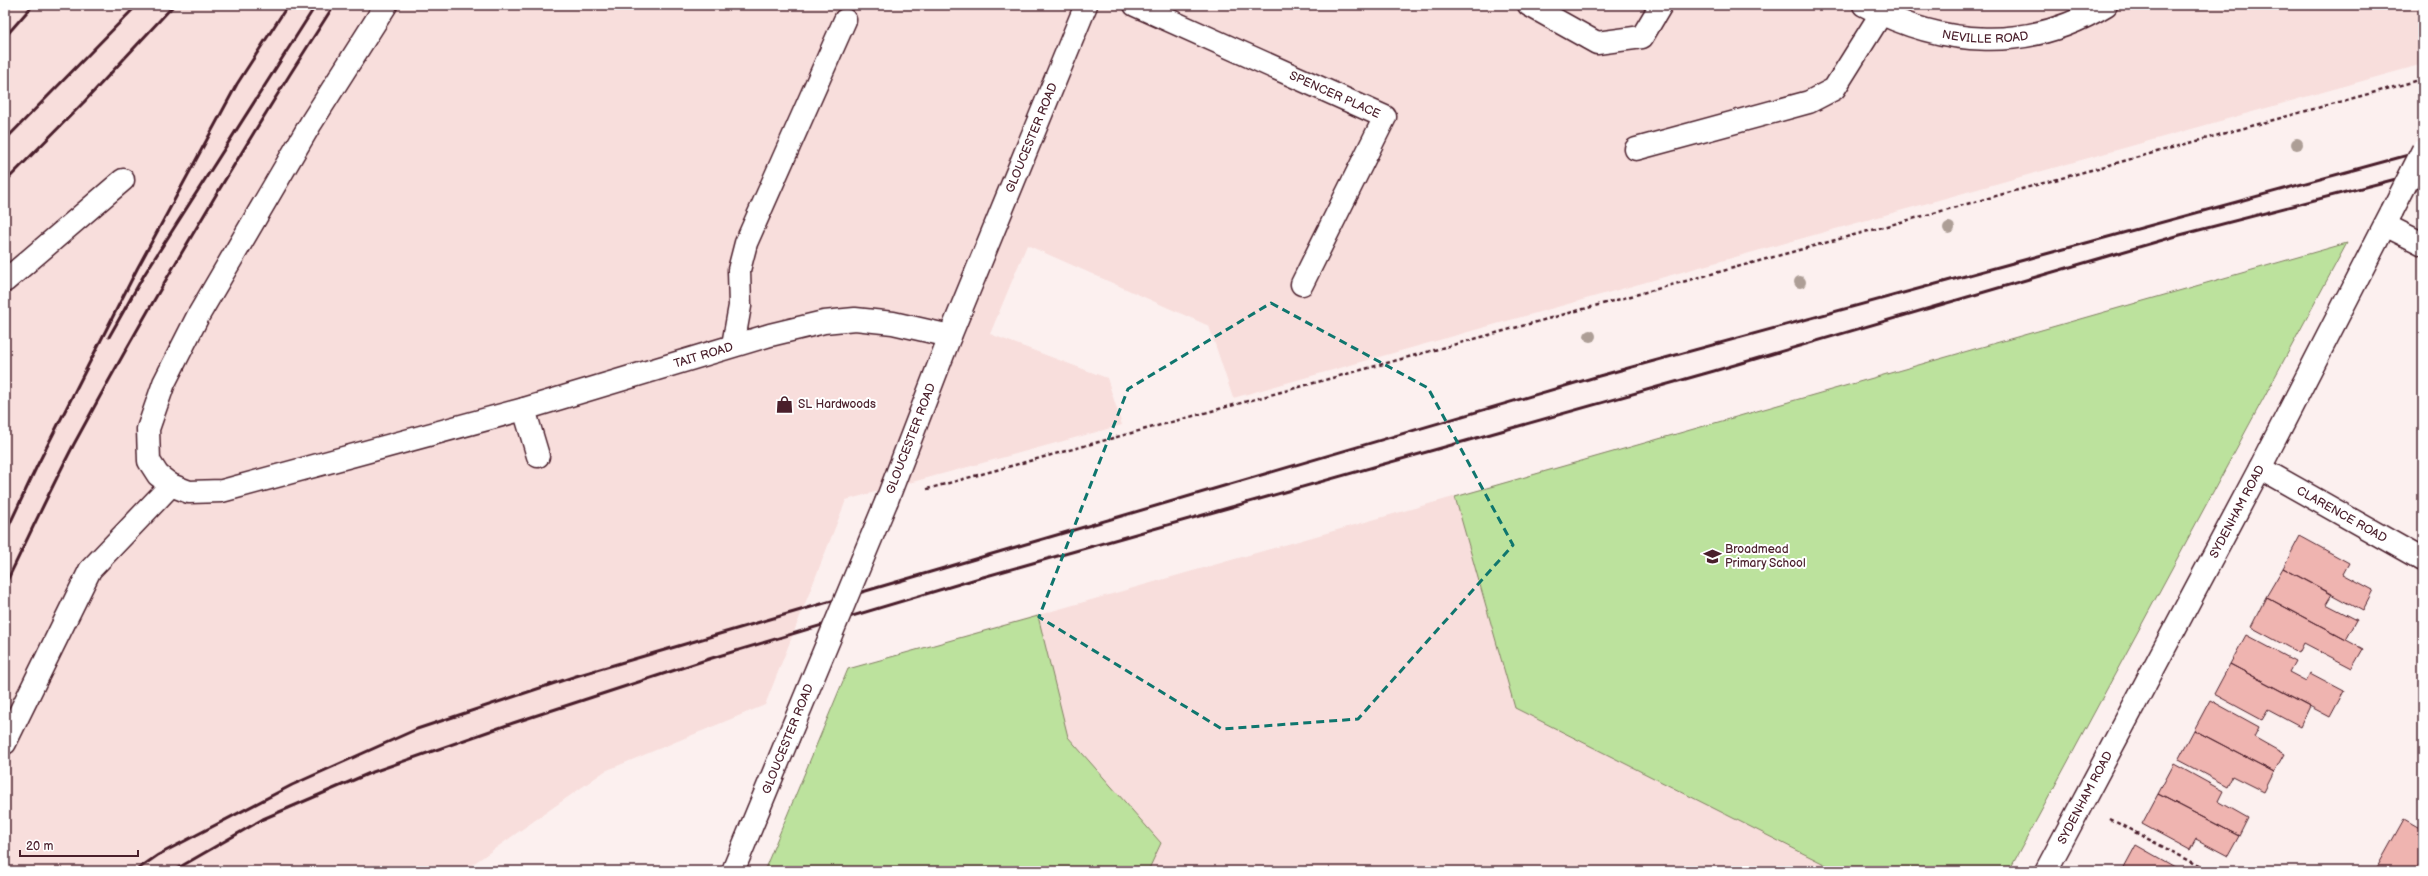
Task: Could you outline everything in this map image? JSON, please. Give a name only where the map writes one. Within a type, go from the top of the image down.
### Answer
[{"type":"street","points":[[5,743],[90,570],[171,485],[158,475],[149,461],[148,429],[164,383],[198,316],[311,123],[386,5]]},
{"type":"street","name":"GLOUCESTER ROAD","points":[[732,871],[887,500],[950,336],[1086,5]]},
{"type":"street","name":"SPENCER PLACE","points":[[1135,5],[1385,117],[1302,284]]},
{"type":"street","points":[[1528,5],[1598,43],[1642,37],[1662,5]]},
{"type":"street","name":"NEVILLE ROAD","points":[[1872,9],[1926,31],[1959,38],[1994,38],[2033,35],[2067,25],[2106,5]]},
{"type":"street","points":[[1636,149],[1809,102],[1834,89],[1872,9]]},
{"type":"street","points":[[733,346],[740,306],[739,270],[746,243],[845,20]]},
{"type":"street","name":"SYDENHAM ROAD","points":[[2046,871],[2260,468],[2423,150]]},
{"type":"street","points":[[5,281],[123,180]]},
{"type":"street","points":[[2388,218],[2423,244]]},
{"type":"street","name":"TAIT ROAD","points":[[171,485],[189,492],[222,491],[460,427],[733,346],[824,322],[855,319],[893,323],[950,336]]},
{"type":"street","points":[[524,409],[538,456]]},
{"type":"street","name":"CLARENCE ROAD","points":[[2260,468],[2423,560]]},
{"type":"path","points":[[887,500],[2423,79]]},
{"type":"path","points":[[2081,804],[2209,871]]},
{"type":"highlighted area","points":[[1271,303],[1428,388],[1513,545],[1358,719],[1222,729],[1039,617],[1128,389]]},
{"type":"shaded area","points":[[5,5],[2423,5],[2423,64],[1233,398],[1209,326],[1027,245],[990,334],[1107,378],[1122,425],[846,500],[765,705],[605,771],[463,871],[5,871]]},
{"type":"shaded area","name":"Broadmead Primary School","points":[[2347,243],[2009,871],[764,871],[848,669]]},
{"type":"green space","points":[[2347,243],[2009,871],[1838,871],[1515,708],[1455,497]]},
{"type":"green space","points":[[1038,616],[1068,737],[1161,843],[1148,871],[764,871],[848,669]]},
{"type":"building","points":[[2300,536],[2349,563],[2343,574],[2373,590],[2362,611],[2283,568]]},
{"type":"building","points":[[2283,568],[2332,594],[2326,604],[2357,620],[2346,640],[2266,597]]},
{"type":"building","points":[[2266,597],[2363,649],[2352,668],[2304,643],[2299,653],[2251,627]]},
{"type":"building","points":[[2246,635],[2295,661],[2289,672],[2306,681],[2310,673],[2344,691],[2330,717],[2230,664]]},
{"type":"building","points":[[2230,664],[2310,706],[2300,727],[2268,710],[2262,720],[2214,694]]},
{"type":"building","points":[[2210,700],[2259,727],[2254,737],[2284,754],[2274,772],[2194,730]]},
{"type":"building","points":[[2194,730],[2274,772],[2264,792],[2232,776],[2227,786],[2178,760]]},
{"type":"building","points":[[2174,764],[2223,791],[2218,801],[2248,818],[2239,836],[2158,794]]},
{"type":"building","points":[[2158,794],[2239,836],[2228,856],[2196,839],[2190,850],[2142,824]]},
{"type":"building","points":[[2404,819],[2423,830],[2423,871],[2375,871]]},
{"type":"building","points":[[2136,845],[2182,871],[2122,871]]},
{"type":"railway","points":[[5,37],[33,5]]},
{"type":"railway","points":[[5,140],[137,5]]},
{"type":"railway","points":[[5,182],[84,102],[174,5]]},
{"type":"railway","points":[[5,534],[37,466],[137,269],[237,84],[288,5]]},
{"type":"railway","points":[[109,337],[144,275],[316,5]]},
{"type":"railway","points":[[5,585],[74,444],[136,332],[233,167],[334,5]]},
{"type":"railway","points":[[135,871],[158,855],[292,785],[417,729],[576,676],[1599,376],[2423,151]]},
{"type":"railway","points":[[173,871],[263,819],[370,773],[513,723],[712,658],[976,579],[1714,371],[2180,235],[2423,172]]},
{"type":"place","name":"SL Hardwoods","points":[[785,404]]},
{"type":"place","name":"Broadmead Primary School","points":[[1712,556]]}]
